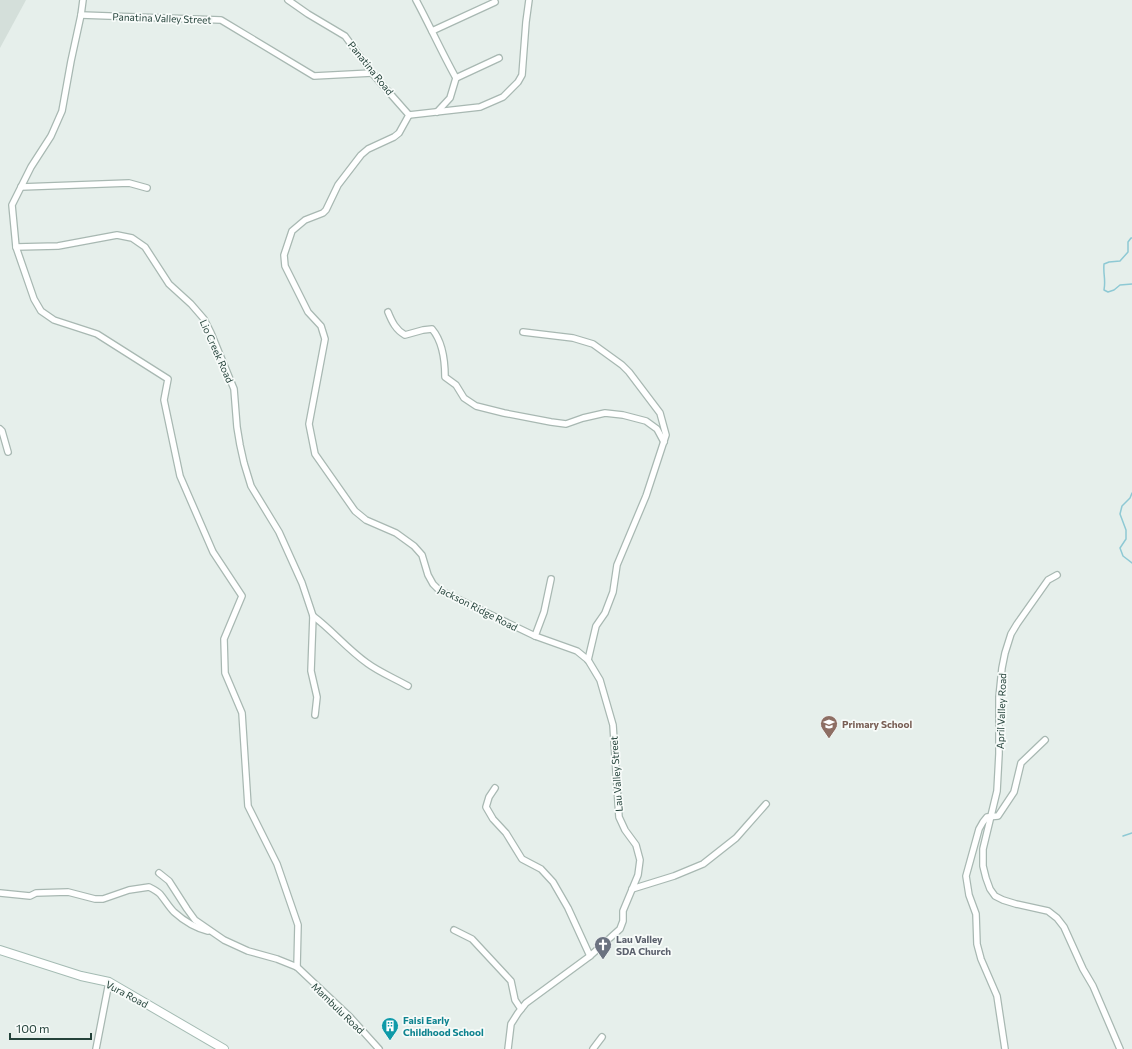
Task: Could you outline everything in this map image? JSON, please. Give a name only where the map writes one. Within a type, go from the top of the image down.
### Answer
[{"type":"street","points":[[83,0],[62,111],[12,205],[16,247],[34,299],[41,310],[54,320],[97,334],[168,379],[164,400],[180,476],[213,552],[242,596],[224,639],[225,673],[242,712],[248,806],[277,864],[298,925],[297,967],[277,959],[248,951],[224,940],[210,931],[195,920],[169,881],[159,873]]},
{"type":"street","name":"Panatina Road","points":[[288,0],[345,36],[372,73],[409,115]]},
{"type":"street","points":[[416,0],[456,78],[450,98],[437,112]]},
{"type":"street","points":[[409,115],[480,106],[503,97],[518,82],[522,75],[529,0]]},
{"type":"street","points":[[432,31],[495,2]]},
{"type":"street","name":"Panatina Valley Street","points":[[81,15],[221,20],[314,76],[372,73]]},
{"type":"street","points":[[456,78],[499,58]]},
{"type":"street","name":"Jackson Ridge Road","points":[[409,115],[399,133],[394,138],[368,149],[361,155],[338,185],[326,210],[323,213],[305,220],[292,231],[284,255],[285,266],[308,312],[321,326],[325,339],[309,424],[315,454],[355,511],[366,520],[396,533],[414,546],[422,555],[428,575],[433,584],[439,590],[535,636],[576,651],[588,660]]},
{"type":"street","points":[[21,186],[129,183],[147,188]]},
{"type":"street","name":"Lio Creek Road","points":[[16,247],[58,246],[117,235],[132,238],[145,247],[169,284],[191,304],[204,319],[234,390],[236,427],[244,463],[252,486],[278,532],[302,583],[314,616]]},
{"type":"street","points":[[388,312],[395,327],[405,335],[432,329],[436,334],[445,359],[445,377],[456,385],[464,398],[476,406],[512,415],[566,424],[605,413],[623,415],[646,421],[657,429],[664,442]]},
{"type":"street","points":[[523,332],[573,338],[593,344],[622,365],[629,372],[660,413],[666,435],[646,496],[617,564],[613,592],[605,613],[596,626],[588,660]]},
{"type":"street","points":[[0,429],[2,431],[8,452]]},
{"type":"street","name":"April Valley Road","points":[[1057,575],[1048,580],[1021,618],[1011,634],[1005,653],[999,697],[999,754],[997,791],[983,849],[983,866],[990,889],[995,896],[1016,904],[1048,911],[1057,918],[1064,927],[1083,969],[1093,986],[1120,1049]]},
{"type":"street","points":[[535,636],[544,612],[551,579]]},
{"type":"street","points":[[314,616],[367,663],[408,686]]},
{"type":"street","points":[[314,616],[311,671],[317,697],[315,715]]},
{"type":"street","name":"Lau Valley Street","points":[[508,1049],[511,1024],[521,1009],[590,956],[620,929],[624,911],[638,875],[640,860],[636,845],[625,830],[619,817],[613,725],[600,680],[588,660]]},
{"type":"street","points":[[1005,1049],[997,996],[981,959],[977,944],[976,914],[969,895],[966,876],[979,829],[983,822],[987,818],[998,816],[1014,792],[1021,763],[1046,740]]},
{"type":"street","points":[[495,788],[489,797],[486,807],[493,819],[506,833],[522,859],[541,869],[553,882],[568,908],[590,956]]},
{"type":"street","points":[[632,890],[674,876],[703,864],[736,838],[766,804]]},
{"type":"street","points":[[0,892],[30,896],[36,893],[68,892],[95,899],[103,899],[129,890],[149,887],[159,893],[174,912],[189,923],[200,929],[210,931]]},
{"type":"street","points":[[454,930],[472,939],[511,981],[515,1000],[521,1009]]},
{"type":"street","name":"Vura Road","points":[[0,950],[81,976],[109,982],[224,1049]]},
{"type":"street","name":"Mambulu Road","points":[[297,967],[350,1017],[379,1049]]},
{"type":"street","points":[[96,1049],[109,982]]},
{"type":"street","points":[[593,1049],[602,1037]]},
{"type":"shaded area","points":[[0,0],[26,0],[0,48]]},
{"type":"waterway","points":[[1132,238],[1128,242],[1128,252],[1120,261],[1104,264],[1104,290],[1108,292],[1114,290],[1120,285],[1132,284]]},
{"type":"waterway","points":[[1132,493],[1130,498],[1122,506],[1120,514],[1126,530],[1126,539],[1120,548],[1123,556],[1132,563]]},
{"type":"waterway","points":[[1123,836],[1132,833]]},
{"type":"place","name":"Primary School","points":[[829,739]]},
{"type":"place","name":"Lau Valley SDA Church","points":[[603,960]]},
{"type":"place","name":"Faisi Early Childhood School","points":[[390,1041]]}]
